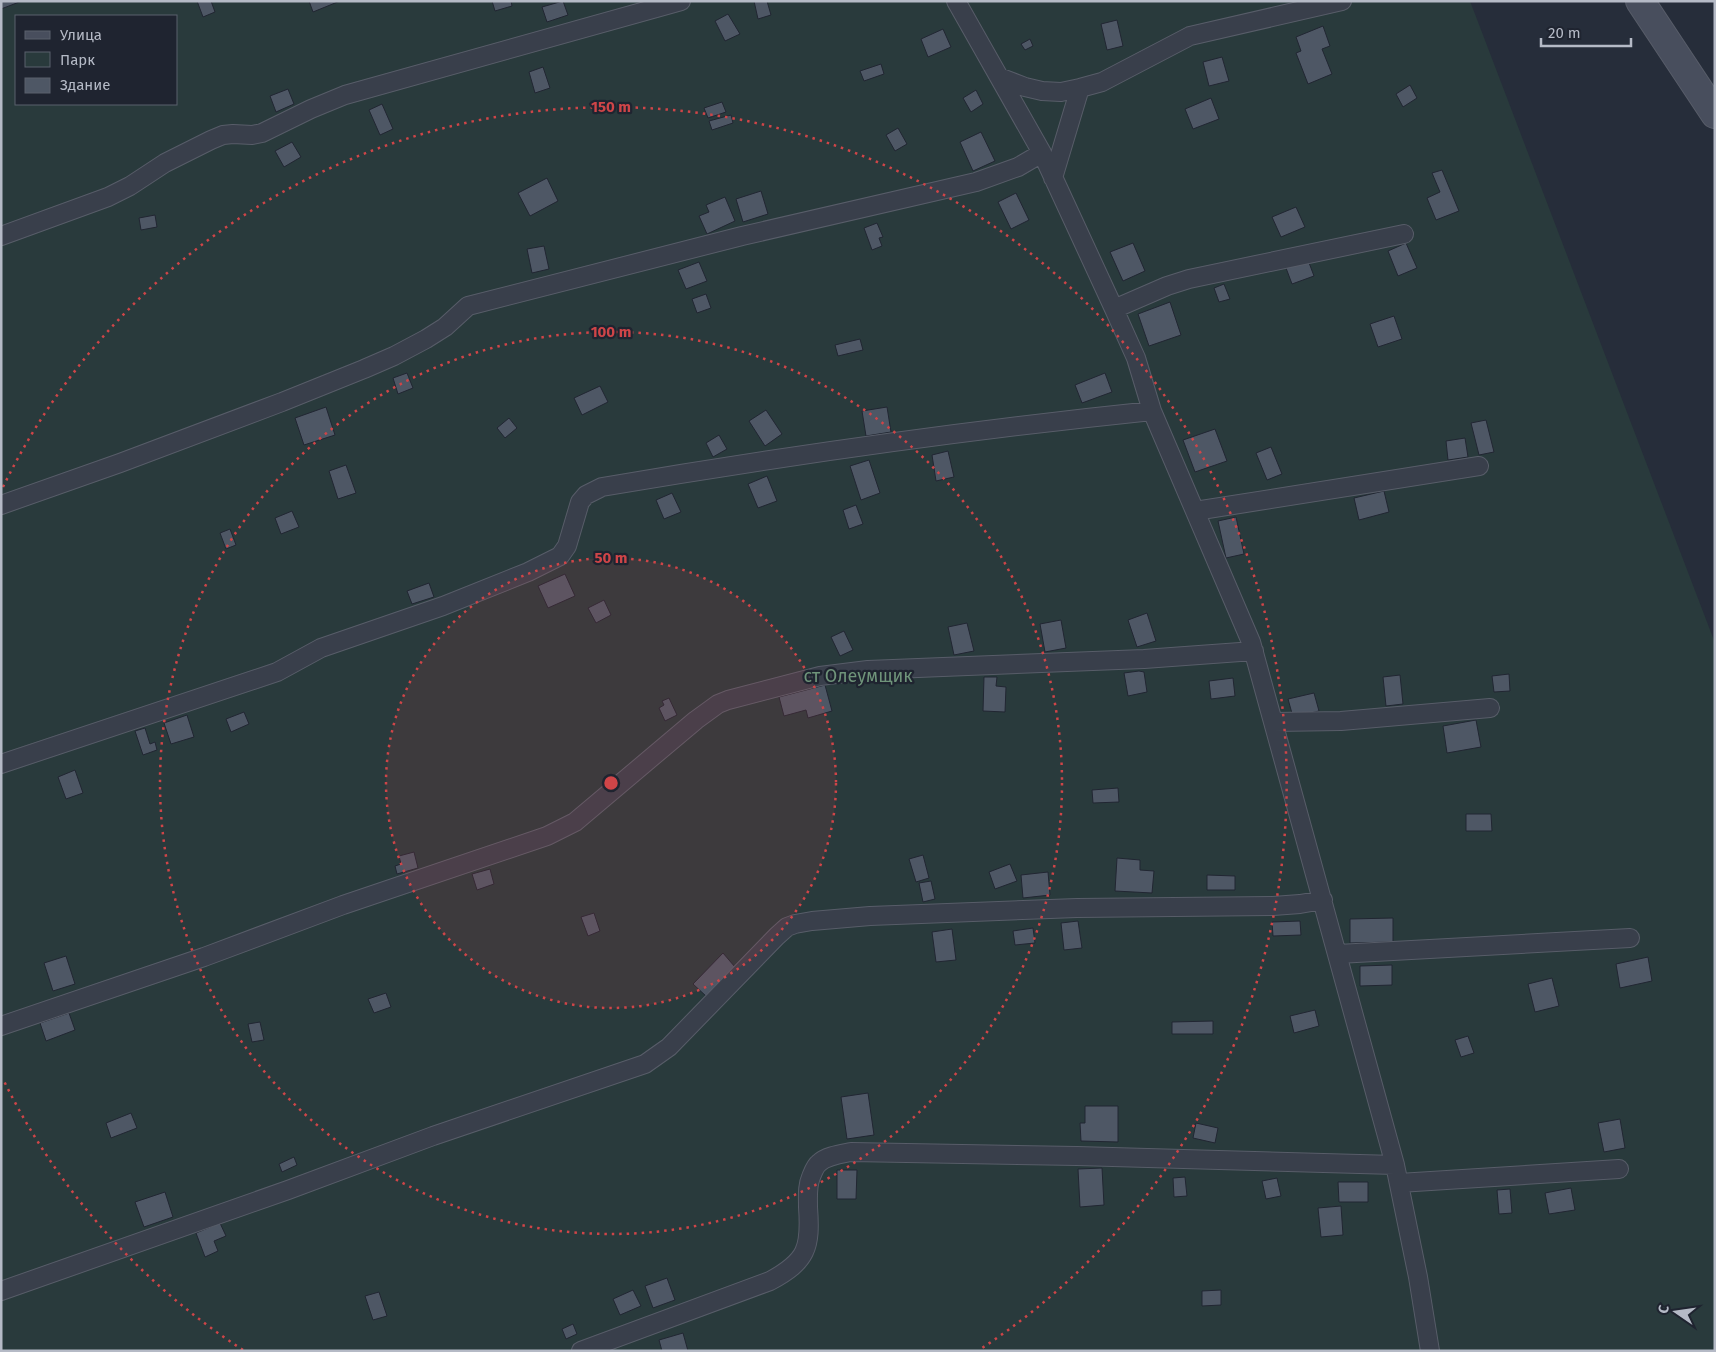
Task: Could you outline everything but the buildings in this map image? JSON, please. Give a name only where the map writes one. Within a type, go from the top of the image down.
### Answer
[{"type":"main road","points":[[1640,1],[1715,114]]},
{"type":"lane","points":[[1,236],[108,197],[130,186],[165,163],[217,137],[262,133],[345,95],[681,1]]},
{"type":"lane","points":[[956,1],[1042,154],[1114,308],[1136,358],[1152,411],[1243,620],[1274,722],[1395,1166],[1418,1277],[1430,1351]]},
{"type":"lane","points":[[999,77],[1042,91],[1061,92],[1080,88],[1102,82],[1190,36],[1342,1]]},
{"type":"lane","points":[[1053,178],[1080,88]]},
{"type":"lane","points":[[1,505],[156,449],[364,369],[426,339],[445,326],[468,306],[733,238],[976,182],[1018,167],[1042,154]]},
{"type":"lane","points":[[1114,308],[1189,279],[1404,234]]},
{"type":"lane","points":[[1,764],[277,672],[321,648],[443,606],[528,572],[560,556],[564,552],[580,502],[586,495],[602,486],[778,458],[1056,421],[1152,411]]},
{"type":"lane","points":[[1195,511],[1478,466]]},
{"type":"lane","points":[[1,1026],[204,957],[343,905],[547,836],[574,822],[689,725],[710,709],[728,700],[820,676],[868,670],[1144,659],[1210,653],[1254,652]]},
{"type":"lane","points":[[1274,722],[1341,721],[1490,708]]},
{"type":"lane","points":[[1,1291],[288,1190],[442,1133],[645,1064],[669,1047],[772,941],[787,927],[795,924],[812,920],[870,916],[1077,908],[1273,906],[1323,900]]},
{"type":"lane","points":[[1338,954],[1630,938]]},
{"type":"lane","points":[[581,1351],[770,1281],[789,1271],[799,1261],[810,1236],[809,1182],[819,1163],[831,1157],[851,1152],[1077,1156],[1395,1166]]},
{"type":"lane","points":[[1399,1183],[1619,1169]]},
{"type":"green space","name":"ст Олеумщик","points":[[1,1],[1470,1],[1715,643],[1715,1351],[1,1351]]}]
